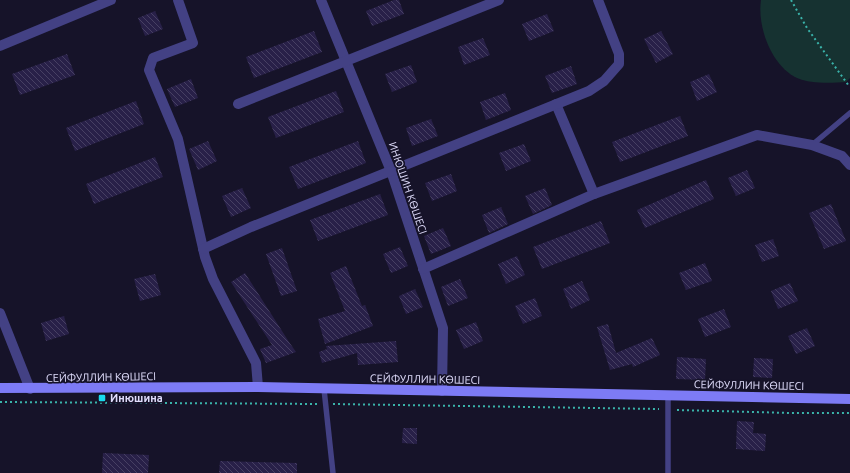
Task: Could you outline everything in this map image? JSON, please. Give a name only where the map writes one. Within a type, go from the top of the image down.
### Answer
[{"type":"main road","name":"СЕЙФУЛЛИН КӨШЕСІ","points":[[0,388],[258,387],[850,399]]},
{"type":"street","points":[[0,46],[111,0]]},
{"type":"street","points":[[178,0],[193,43],[153,58],[149,70],[178,139],[203,249],[213,279],[256,363],[258,387]]},
{"type":"street","name":"ИНЮШИН КӨШЕСІ","points":[[321,0],[391,171],[443,328],[442,391]]},
{"type":"street","points":[[238,104],[347,62],[499,0]]},
{"type":"street","points":[[203,249],[251,227],[589,91],[604,81],[619,64],[619,54],[598,0]]},
{"type":"street","points":[[556,104],[594,194]]},
{"type":"street","points":[[423,269],[594,194],[757,135],[812,145],[842,156],[850,165]]},
{"type":"street","points":[[0,313],[30,389]]},
{"type":"lane","points":[[812,145],[850,113]]},
{"type":"lane","points":[[324,389],[333,473]]},
{"type":"lane","points":[[668,396],[668,473]]},
{"type":"path","points":[[791,0],[807,28],[849,86]]},
{"type":"path","points":[[0,402],[326,404],[850,413]]},
{"type":"green space","points":[[761,0],[850,0],[850,78],[846,82],[815,82],[797,78],[788,72],[773,55],[768,44],[761,21]]},
{"type":"building","points":[[394,0],[399,0],[404,14],[372,26],[366,11]]},
{"type":"building","points":[[155,11],[163,29],[145,36],[138,18]]},
{"type":"building","points":[[547,14],[554,31],[529,41],[522,24]]},
{"type":"building","points":[[314,31],[322,52],[254,78],[246,57]]},
{"type":"building","points":[[661,31],[673,54],[656,63],[644,39]]},
{"type":"building","points":[[483,38],[490,55],[464,65],[458,47]]},
{"type":"building","points":[[67,54],[75,75],[20,95],[12,74]]},
{"type":"building","points":[[411,65],[417,82],[392,92],[385,74]]},
{"type":"building","points":[[571,66],[577,84],[552,93],[545,76]]},
{"type":"building","points":[[709,74],[717,92],[697,101],[690,82]]},
{"type":"building","points":[[191,79],[198,98],[175,107],[167,89]]},
{"type":"building","points":[[336,91],[344,112],[276,138],[268,117]]},
{"type":"building","points":[[505,93],[511,110],[486,120],[480,102]]},
{"type":"building","points":[[136,101],[144,124],[75,151],[66,128]]},
{"type":"building","points":[[680,116],[688,136],[620,162],[612,142]]},
{"type":"building","points":[[431,119],[438,136],[412,146],[406,128]]},
{"type":"building","points":[[208,141],[217,161],[198,170],[189,149]]},
{"type":"building","points":[[358,141],[366,163],[298,189],[289,167]]},
{"type":"building","points":[[524,144],[531,161],[506,171],[499,153]]},
{"type":"building","points":[[155,157],[163,177],[94,204],[86,184]]},
{"type":"building","points":[[747,170],[755,188],[736,196],[728,178]]},
{"type":"building","points":[[451,174],[457,191],[432,201],[425,183]]},
{"type":"building","points":[[706,180],[714,199],[645,228],[637,210]]},
{"type":"building","points":[[242,188],[251,208],[231,217],[222,196]]},
{"type":"building","points":[[545,188],[552,205],[533,214],[525,196]]},
{"type":"building","points":[[380,194],[388,215],[318,241],[310,220]]},
{"type":"building","points":[[831,204],[846,241],[824,249],[809,213]]},
{"type":"building","points":[[501,207],[508,224],[489,233],[482,215]]},
{"type":"building","points":[[601,221],[610,243],[542,269],[533,247]]},
{"type":"building","points":[[443,228],[451,246],[431,254],[424,236]]},
{"type":"building","points":[[773,239],[779,256],[762,262],[755,245]]},
{"type":"building","points":[[400,247],[408,266],[391,273],[383,254]]},
{"type":"building","points":[[282,248],[297,291],[281,296],[266,254]]},
{"type":"building","points":[[517,256],[525,275],[506,284],[498,264]]},
{"type":"building","points":[[705,263],[712,281],[686,290],[679,273]]},
{"type":"building","points":[[346,266],[362,306],[365,305],[373,326],[325,344],[318,319],[345,311],[330,273]]},
{"type":"building","points":[[245,273],[296,352],[266,363],[260,349],[272,345],[231,282]]},
{"type":"building","points":[[155,274],[161,295],[140,301],[134,279]]},
{"type":"building","points":[[460,279],[468,298],[448,306],[441,287]]},
{"type":"building","points":[[582,281],[590,300],[571,309],[563,289]]},
{"type":"building","points":[[790,283],[798,301],[778,309],[771,291]]},
{"type":"building","points":[[415,289],[423,307],[406,314],[399,296]]},
{"type":"building","points":[[535,298],[542,316],[523,324],[515,306]]},
{"type":"building","points":[[724,309],[731,327],[705,337],[698,319]]},
{"type":"building","points":[[64,316],[69,334],[46,341],[41,323]]},
{"type":"building","points":[[476,322],[483,341],[464,349],[456,330]]},
{"type":"building","points":[[608,324],[616,353],[652,338],[660,355],[633,367],[632,364],[610,370],[597,327]]},
{"type":"building","points":[[807,328],[815,346],[796,354],[788,336]]},
{"type":"building","points":[[396,341],[398,362],[358,365],[357,353],[322,363],[319,352],[327,349],[326,346]]},
{"type":"building","points":[[677,357],[706,359],[705,380],[676,379]]},
{"type":"building","points":[[754,358],[773,359],[772,378],[753,377]]},
{"type":"building","points":[[737,421],[754,422],[753,433],[766,434],[765,451],[736,449]]},
{"type":"building","points":[[403,428],[417,428],[417,444],[402,443]]},
{"type":"building","points":[[103,453],[149,455],[148,473],[102,473]]},
{"type":"building","points":[[220,461],[297,463],[297,473],[219,473]]},
{"type":"place","name":"Инюшина","points":[[102,398]]}]
